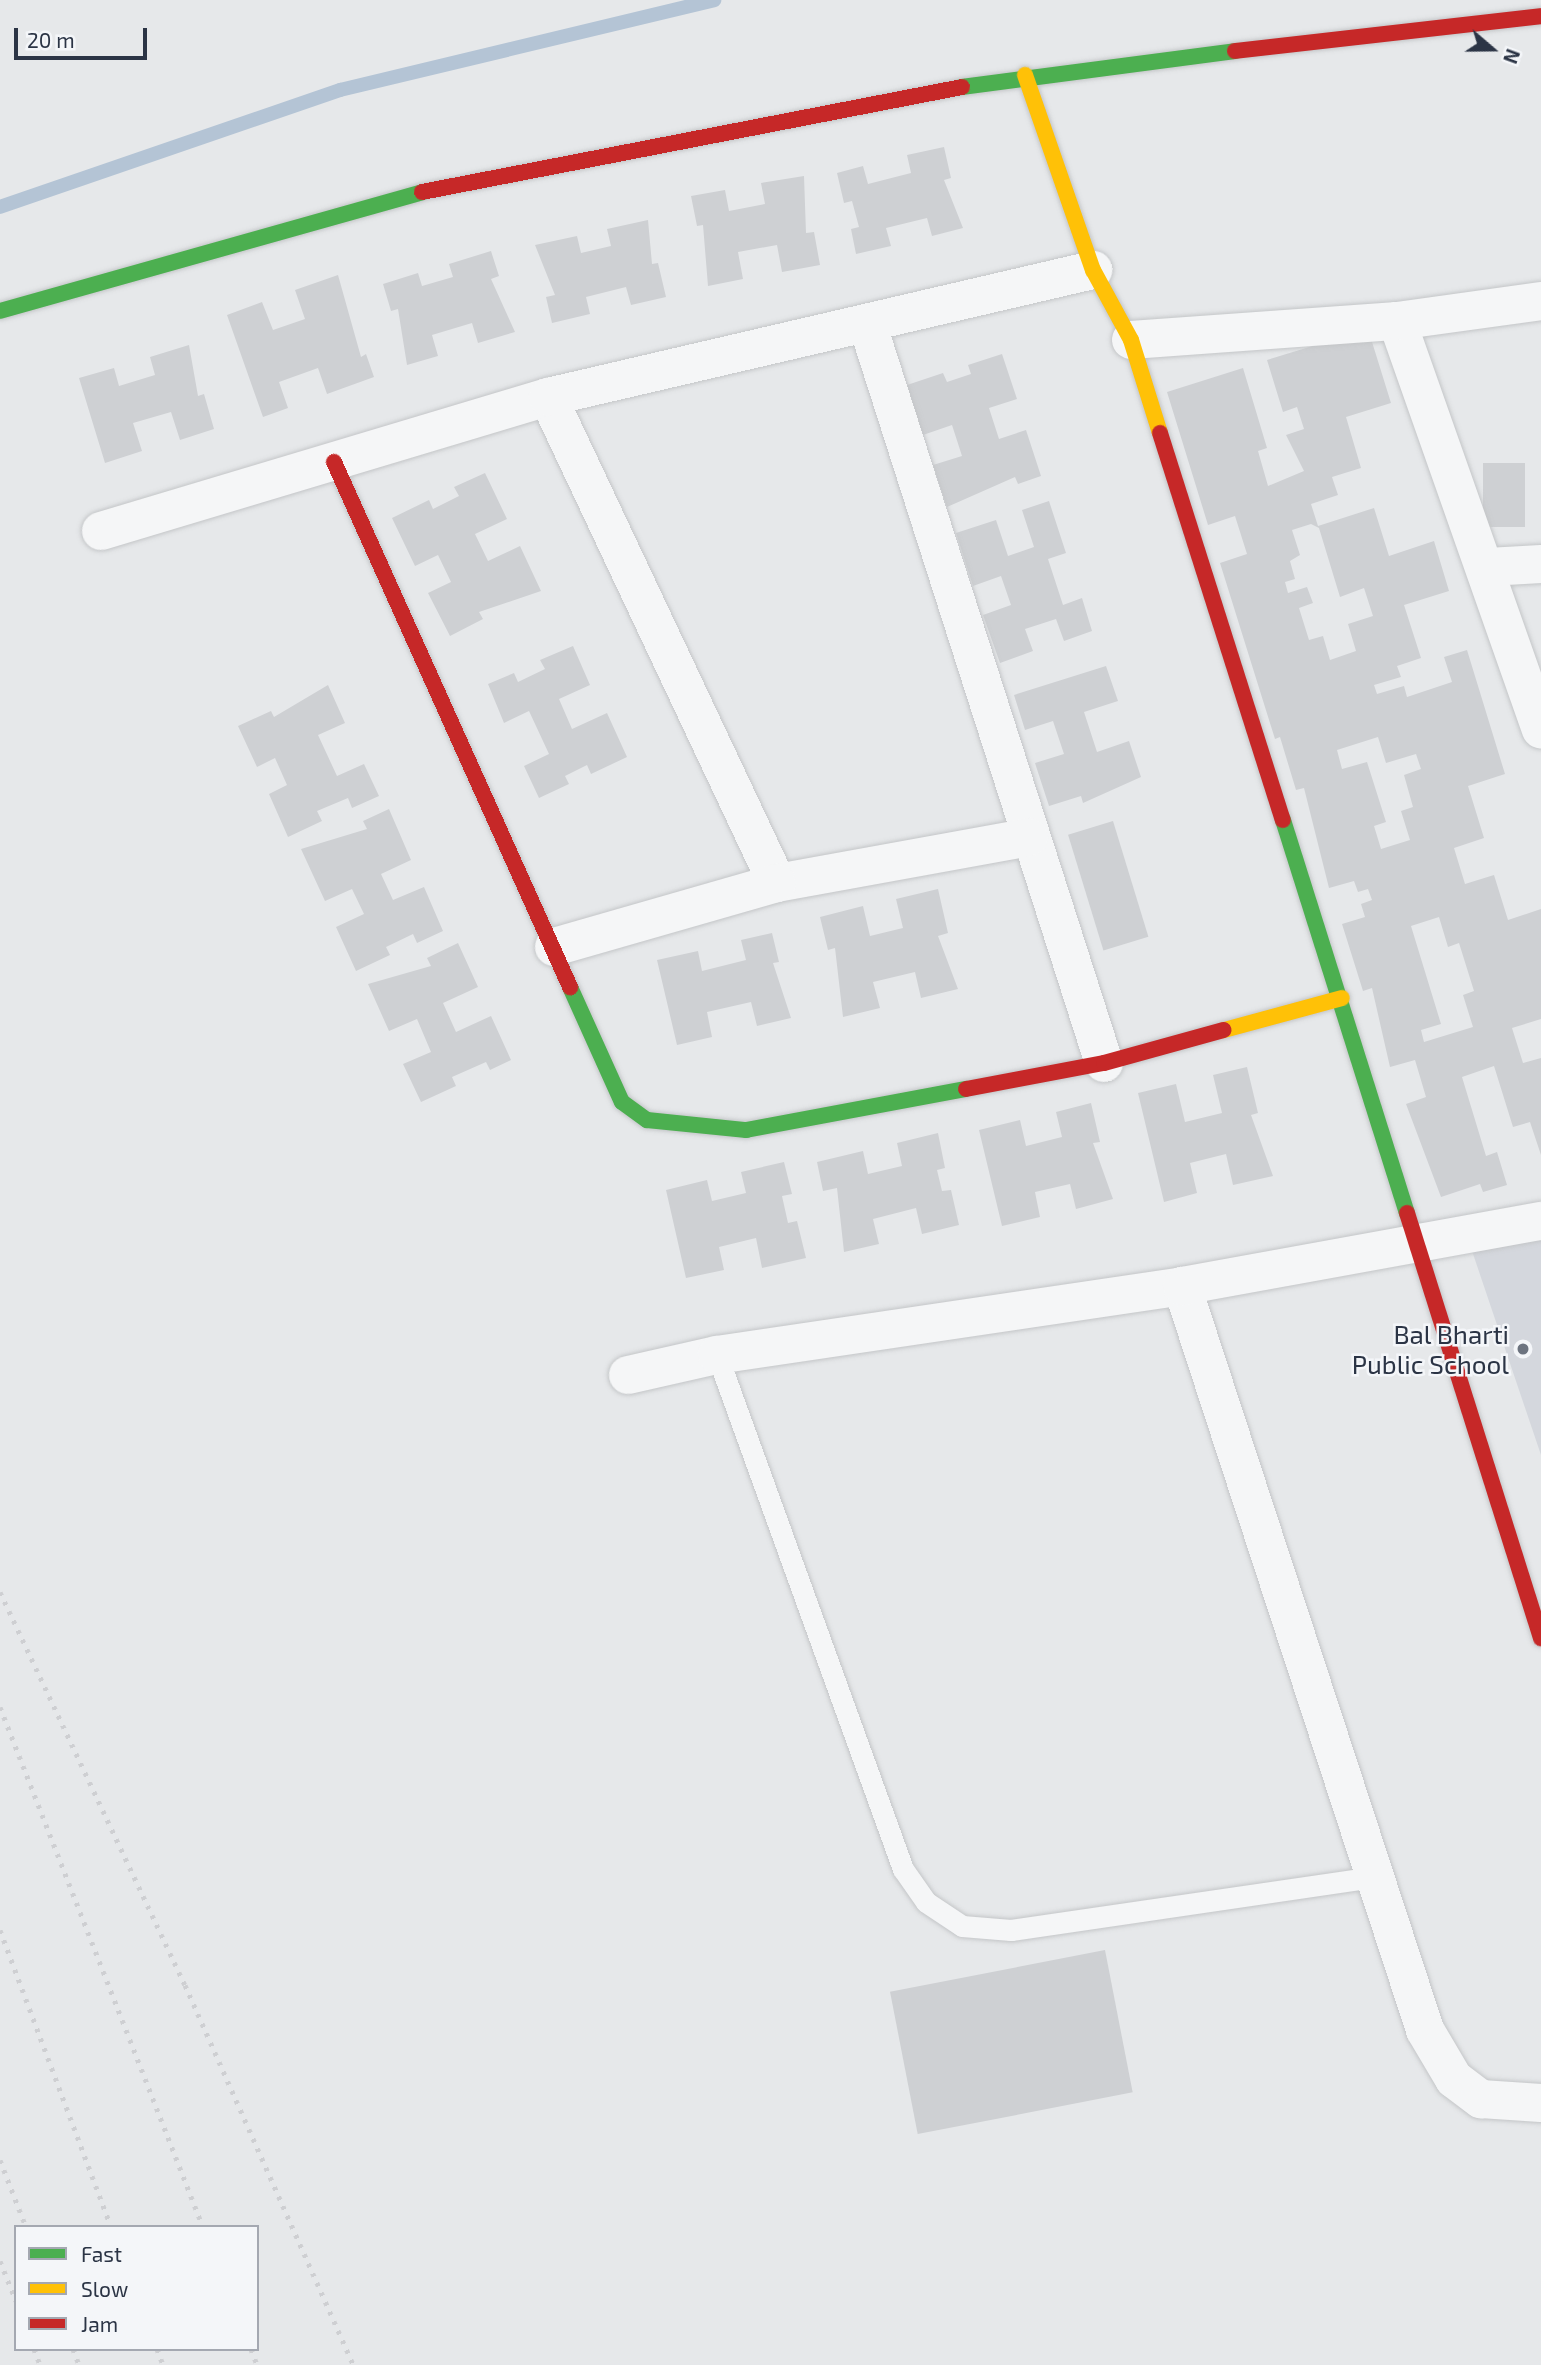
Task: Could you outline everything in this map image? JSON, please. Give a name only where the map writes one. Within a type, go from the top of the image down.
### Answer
[{"type":"street","points":[[0,311],[438,187],[1025,75],[1541,16]]},
{"type":"street","points":[[1025,75],[1093,270],[1131,340],[1342,998],[1415,1247],[1541,1638]]},
{"type":"street","points":[[101,531],[548,397],[1093,270]]},
{"type":"street","points":[[1131,340],[1397,321],[1541,301]]},
{"type":"street","points":[[1397,321],[1488,568],[1541,729]]},
{"type":"street","points":[[867,323],[1028,837],[1104,1063]]},
{"type":"street","points":[[548,397],[777,883]]},
{"type":"street","points":[[334,462],[622,1102],[647,1120],[693,1129],[746,1130],[1104,1063],[1342,998]]},
{"type":"street","points":[[1488,568],[1541,565]]},
{"type":"street","points":[[554,947],[777,883],[1028,837]]},
{"type":"street","points":[[628,1376],[717,1355],[1182,1286],[1415,1247],[1541,1221]]},
{"type":"street","points":[[1182,1286],[1425,2030],[1454,2079],[1481,2099],[1541,2103]]},
{"type":"lane","points":[[717,1355],[903,1869],[926,1902],[962,1926],[1011,1930],[1376,1877]]},
{"type":"shaded area","name":"Bal Bharti Public School","points":[[1541,1241],[1541,1455],[1469,1242]]},
{"type":"building","points":[[944,147],[951,178],[944,180],[963,228],[932,236],[927,218],[886,228],[891,246],[856,254],[851,229],[859,227],[852,201],[844,203],[837,173],[863,166],[868,184],[911,173],[907,155]]},
{"type":"building","points":[[804,176],[806,233],[814,232],[820,265],[782,272],[777,245],[738,252],[743,279],[708,286],[703,225],[697,226],[691,196],[725,190],[729,211],[765,204],[761,183]]},
{"type":"building","points":[[648,220],[652,264],[658,263],[666,297],[631,305],[626,287],[586,297],[590,314],[552,323],[546,297],[555,295],[535,245],[577,236],[581,253],[611,246],[607,229]]},
{"type":"building","points":[[491,251],[499,276],[491,279],[515,332],[478,343],[472,323],[432,335],[438,356],[407,365],[398,309],[391,311],[383,284],[418,273],[422,286],[453,277],[449,264]]},
{"type":"building","points":[[338,275],[361,357],[366,354],[374,377],[327,394],[318,368],[279,382],[288,408],[263,417],[227,315],[262,302],[273,330],[305,319],[295,290]]},
{"type":"building","points":[[1368,329],[1391,403],[1346,417],[1361,468],[1332,477],[1338,495],[1311,504],[1318,526],[1374,508],[1389,556],[1434,541],[1449,591],[1404,605],[1421,658],[1397,666],[1401,677],[1374,685],[1377,694],[1404,686],[1407,697],[1452,682],[1444,657],[1467,650],[1505,774],[1468,786],[1484,838],[1454,848],[1465,884],[1494,875],[1508,920],[1541,909],[1541,1019],[1512,1028],[1523,1063],[1541,1058],[1541,1155],[1530,1122],[1513,1127],[1494,1066],[1462,1077],[1486,1156],[1497,1152],[1507,1185],[1483,1192],[1480,1184],[1441,1197],[1406,1104],[1426,1097],[1415,1060],[1390,1067],[1372,988],[1363,991],[1342,924],[1365,917],[1361,904],[1372,900],[1368,889],[1358,892],[1354,881],[1329,888],[1304,788],[1296,790],[1280,737],[1275,739],[1220,563],[1247,554],[1235,516],[1208,525],[1167,392],[1243,368],[1267,448],[1258,451],[1268,486],[1304,471],[1286,435],[1304,429],[1297,407],[1283,412],[1267,360]],"holes":[[[1311,524],[1319,528],[1340,597],[1364,588],[1373,616],[1348,624],[1356,651],[1330,660],[1323,636],[1309,640],[1299,608],[1313,603],[1307,587],[1288,593],[1285,582],[1295,579],[1290,561],[1300,555],[1292,530]],[[1378,737],[1386,763],[1416,754],[1421,769],[1404,775],[1413,807],[1401,811],[1410,840],[1381,849],[1374,826],[1386,822],[1367,762],[1342,769],[1337,750]],[[1439,917],[1448,947],[1459,943],[1474,991],[1463,995],[1473,1027],[1424,1042],[1421,1030],[1441,1024],[1411,926]]]},
{"type":"building","points":[[189,345],[198,396],[204,394],[214,429],[180,440],[171,412],[133,423],[142,451],[105,463],[79,378],[114,368],[119,386],[155,375],[150,357]]},
{"type":"building","points":[[1002,354],[1017,399],[989,408],[999,439],[1026,430],[1041,476],[1018,484],[1015,477],[947,507],[933,465],[962,456],[952,425],[923,435],[907,385],[943,373],[947,382],[971,374],[968,365]]},
{"type":"building","points":[[1483,463],[1525,463],[1525,527],[1483,527]]},
{"type":"building","points":[[485,473],[507,519],[475,534],[488,561],[520,546],[541,591],[479,612],[483,619],[450,636],[428,593],[451,582],[438,555],[415,566],[392,518],[429,500],[433,509],[459,496],[454,487]]},
{"type":"building","points":[[1049,501],[1066,553],[1048,559],[1063,605],[1082,598],[1092,631],[1064,641],[1056,619],[1025,629],[1033,651],[1000,663],[983,615],[1011,605],[1001,576],[973,586],[956,533],[996,520],[1008,556],[1034,547],[1022,510]]},
{"type":"building","points":[[573,646],[590,685],[559,699],[572,729],[607,713],[627,757],[591,774],[587,765],[565,776],[569,784],[539,798],[524,766],[549,754],[529,711],[504,723],[488,684],[514,673],[518,682],[545,669],[540,660]]},
{"type":"building","points":[[1106,666],[1118,701],[1084,712],[1097,752],[1129,741],[1141,777],[1083,803],[1081,796],[1049,806],[1035,763],[1064,754],[1053,721],[1025,730],[1014,695]]},
{"type":"building","points":[[328,685],[345,723],[318,735],[337,776],[364,764],[379,796],[352,808],[348,798],[317,811],[322,821],[288,837],[269,794],[287,785],[275,758],[257,767],[238,726],[271,711],[274,717]]},
{"type":"building","points":[[389,809],[411,860],[381,874],[393,900],[424,887],[443,931],[417,943],[413,934],[386,947],[390,955],[356,971],[336,927],[364,914],[352,889],[325,901],[301,849],[367,829],[363,821]]},
{"type":"building","points":[[1113,821],[1148,937],[1103,950],[1068,835]]},
{"type":"building","points":[[938,889],[948,933],[938,936],[958,989],[921,998],[915,972],[873,982],[880,1008],[843,1017],[835,948],[828,950],[820,917],[863,906],[870,936],[903,928],[896,899]]},
{"type":"building","points":[[772,933],[779,962],[773,963],[791,1018],[757,1026],[751,1002],[707,1012],[712,1037],[677,1045],[657,960],[698,951],[702,971],[746,960],[741,940]]},
{"type":"building","points":[[458,943],[478,987],[443,1003],[456,1032],[491,1016],[511,1060],[490,1070],[486,1062],[452,1077],[456,1086],[421,1102],[403,1064],[431,1052],[417,1019],[389,1031],[368,984],[431,966],[427,958]]},
{"type":"building","points":[[1247,1067],[1258,1113],[1251,1115],[1273,1176],[1233,1185],[1226,1154],[1190,1163],[1197,1193],[1164,1202],[1138,1093],[1176,1084],[1185,1122],[1222,1113],[1213,1075]]},
{"type":"building","points":[[1091,1103],[1100,1142],[1093,1143],[1113,1199],[1076,1209],[1070,1184],[1035,1192],[1040,1217],[1002,1226],[979,1130],[1020,1120],[1026,1146],[1062,1137],[1056,1112]]},
{"type":"building","points":[[938,1133],[945,1168],[937,1170],[942,1191],[951,1190],[959,1225],[922,1234],[916,1208],[873,1219],[879,1244],[844,1252],[837,1188],[823,1191],[817,1162],[863,1151],[868,1174],[902,1166],[897,1143]]},
{"type":"building","points":[[784,1162],[792,1194],[782,1196],[788,1223],[797,1221],[806,1258],[762,1268],[756,1238],[719,1247],[724,1270],[686,1278],[666,1190],[707,1180],[712,1201],[746,1193],[741,1172]]},
{"type":"building","points":[[1105,1950],[1133,2092],[918,2134],[890,1992]]},
{"type":"waterway","points":[[0,207],[340,90],[714,0]]},
{"type":"railway","points":[[0,1592],[185,1985],[353,2365]]},
{"type":"railway","points":[[0,1707],[202,2225]]},
{"type":"railway","points":[[0,1930],[110,2225]]},
{"type":"railway","points":[[0,2160],[25,2225]]},
{"type":"railway","points":[[0,2261],[14,2296]]},
{"type":"railway","points":[[35,2351],[40,2365]]},
{"type":"railway","points":[[74,2351],[79,2365]]},
{"type":"railway","points":[[158,2351],[163,2365]]},
{"type":"railway","points":[[252,2351],[257,2365]]},
{"type":"traffic: fast","points":[[962,87],[1235,51]]},
{"type":"traffic: fast","points":[[0,311],[422,192]]},
{"type":"traffic: fast","points":[[1283,820],[1407,1213]]},
{"type":"traffic: fast","points":[[570,987],[622,1102],[647,1120],[746,1130],[966,1089]]},
{"type":"traffic: slow","points":[[1025,75],[1093,270],[1131,340],[1160,433]]},
{"type":"traffic: slow","points":[[1224,1030],[1342,998]]},
{"type":"traffic: jam","points":[[1235,51],[1541,16]]},
{"type":"traffic: jam","points":[[422,192],[962,87]]},
{"type":"traffic: jam","points":[[1160,433],[1283,820]]},
{"type":"traffic: jam","points":[[334,462],[570,987]]},
{"type":"traffic: jam","points":[[966,1089],[1104,1063],[1224,1030]]},
{"type":"traffic: jam","points":[[1407,1213],[1541,1638]]},
{"type":"place","name":"Bal Bharti Public School","points":[[1523,1349]]}]
